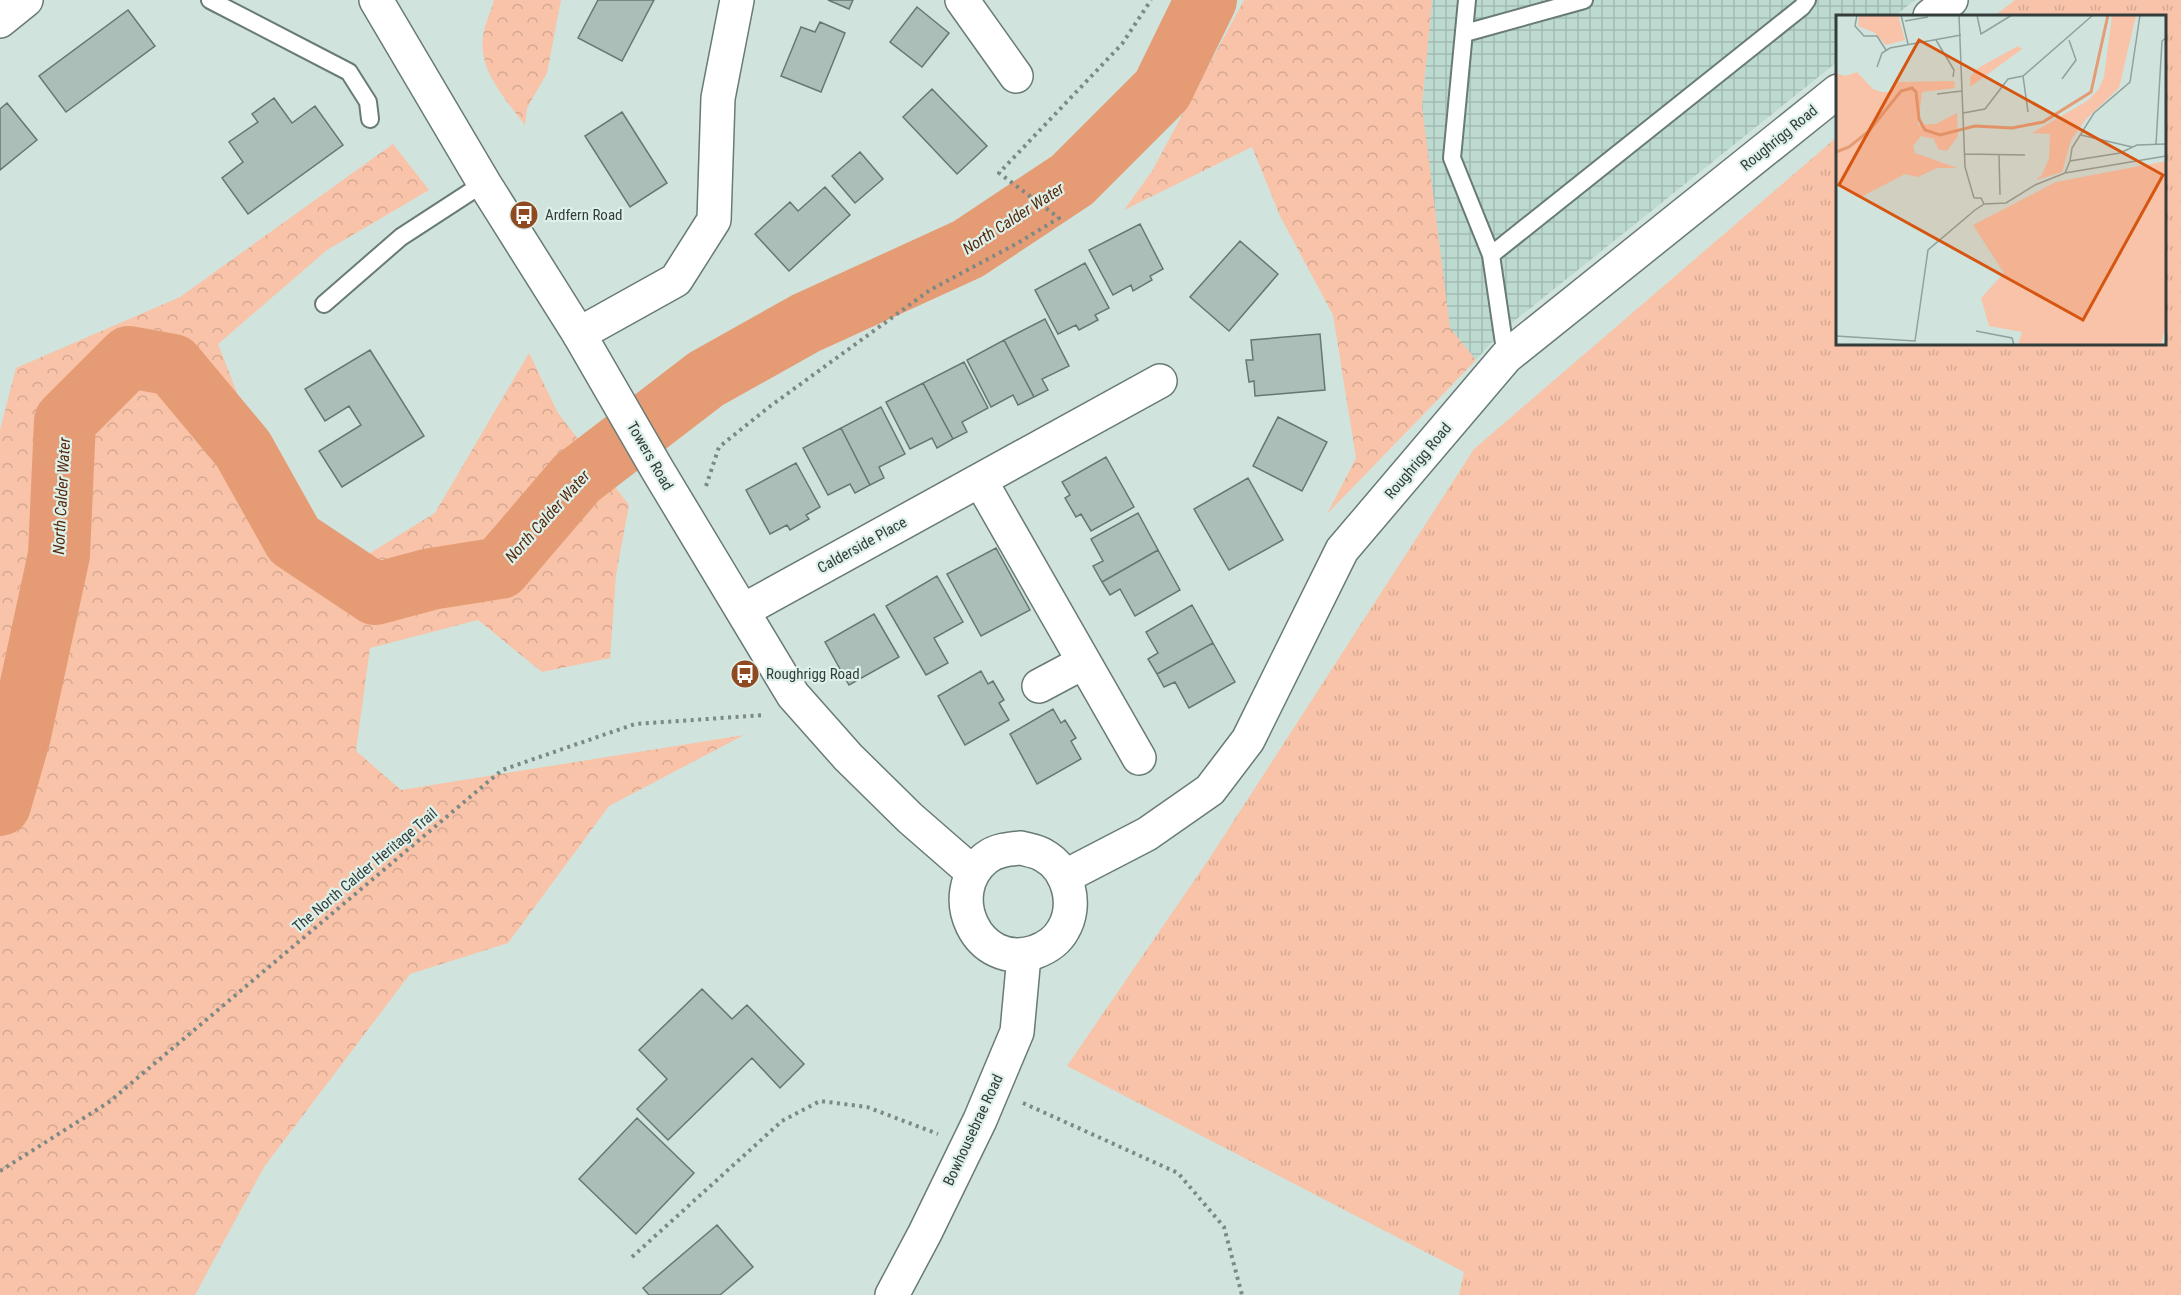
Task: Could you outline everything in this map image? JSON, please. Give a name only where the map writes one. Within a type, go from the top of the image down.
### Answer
[{"type":"street","points":[[0,21],[26,0]]},
{"type":"street","name":"Towers Road","points":[[376,0],[484,183],[579,334],[793,695],[848,757],[910,818],[972,872]]},
{"type":"street","points":[[579,334],[676,280],[714,220],[718,98],[737,0]]},
{"type":"street","points":[[962,0],[1016,76]]},
{"type":"street","points":[[1931,15],[1951,0]]},
{"type":"street","name":"Roughrigg Road","points":[[1064,877],[1148,834],[1210,790],[1248,740],[1342,550],[1506,357],[1836,93]]},
{"type":"street","name":"Calderside Place","points":[[744,610],[1160,381]]},
{"type":"street","points":[[980,480],[1139,758]]},
{"type":"street","points":[[1039,687],[1084,662]]},
{"type":"street","points":[[1021,848],[1042,854],[1057,867],[1071,895],[1065,928],[1045,949],[1024,956],[1010,956],[992,948],[978,936],[969,919],[967,907],[972,872],[987,857],[1002,850],[1021,848]]},
{"type":"street","name":"Bowhousebrae Road","points":[[892,1295],[968,1145],[1017,1032],[1024,956]]},
{"type":"lane","points":[[210,0],[349,72],[368,102],[370,119]]},
{"type":"lane","points":[[1467,0],[1452,158],[1491,255],[1506,357]]},
{"type":"lane","points":[[1465,33],[1584,0]]},
{"type":"lane","points":[[1491,255],[1802,7],[1807,0]]},
{"type":"lane","points":[[324,304],[401,237],[484,183]]},
{"type":"path","points":[[705,489],[719,447],[769,407],[930,290],[1059,218],[999,173],[1122,44],[1151,0]]},
{"type":"path","name":"The North Calder Heritage Trail","points":[[0,1171],[110,1102],[502,770],[635,724],[763,716],[793,695]]},
{"type":"path","points":[[992,1089],[1178,1173],[1224,1227],[1242,1295]]},
{"type":"path","points":[[632,1257],[782,1121],[820,1101],[867,1107],[968,1145]]},
{"type":"shaded area","points":[[1432,0],[1915,0],[1896,15],[1836,15],[1836,63],[1503,330],[1476,360],[1450,329],[1427,189],[1422,106]]},
{"type":"green space","points":[[494,0],[561,0],[547,73],[527,108],[525,125],[495,84],[485,61],[484,32]]},
{"type":"green space","points":[[1244,0],[1432,0],[1422,106],[1450,328],[1476,360],[1327,514],[1356,458],[1333,315],[1280,216],[1252,147],[1124,210],[1152,171]]},
{"type":"green space","points":[[2015,0],[2181,0],[2181,1295],[1459,1295],[1464,1272],[1067,1066],[1211,856],[1474,449],[1836,138],[1836,345],[2166,345],[2166,15],[1995,15]]},
{"type":"green space","points":[[393,144],[429,190],[327,250],[218,344],[313,588],[435,513],[529,353],[558,413],[629,505],[616,575],[610,658],[542,672],[478,620],[370,648],[356,751],[401,790],[744,735],[609,806],[508,943],[410,974],[264,1167],[195,1295],[0,1295],[0,430],[16,368],[180,297]]},
{"type":"building","points":[[598,0],[654,0],[622,61],[578,38]]},
{"type":"building","points":[[828,0],[853,0],[849,9]]},
{"type":"building","points":[[917,7],[949,33],[922,67],[890,42]]},
{"type":"building","points":[[128,10],[155,46],[66,112],[39,76]]},
{"type":"building","points":[[820,22],[845,33],[821,92],[781,76],[801,27],[815,32]]},
{"type":"building","points":[[932,89],[987,146],[957,174],[903,117]]},
{"type":"building","points":[[274,98],[292,123],[315,106],[343,145],[248,214],[222,178],[243,162],[229,142],[258,122],[252,114]]},
{"type":"building","points":[[7,103],[37,140],[0,170],[0,109]]},
{"type":"building","points":[[622,112],[667,183],[630,207],[585,136]]},
{"type":"building","points":[[860,152],[883,179],[855,203],[832,176]]},
{"type":"building","points":[[825,187],[850,215],[789,271],[755,234],[790,202],[798,211]]},
{"type":"building","points":[[1140,224],[1163,269],[1150,276],[1152,280],[1133,291],[1131,285],[1113,295],[1089,250]]},
{"type":"building","points":[[1240,241],[1278,274],[1229,331],[1190,297]]},
{"type":"building","points":[[1085,263],[1109,308],[1095,315],[1098,320],[1079,330],[1076,325],[1058,334],[1035,290]]},
{"type":"building","points":[[1045,319],[1069,366],[1042,379],[1048,390],[1034,397],[1004,340]]},
{"type":"building","points":[[1320,334],[1325,390],[1255,396],[1254,381],[1249,382],[1246,360],[1253,360],[1251,340]]},
{"type":"building","points":[[1004,340],[1034,397],[1018,405],[1013,395],[991,407],[967,360]]},
{"type":"building","points":[[370,350],[424,436],[342,487],[319,451],[361,425],[349,406],[325,421],[305,389]]},
{"type":"building","points":[[964,362],[988,408],[962,422],[967,432],[953,439],[923,383]]},
{"type":"building","points":[[923,383],[953,439],[937,448],[932,438],[910,449],[886,402]]},
{"type":"building","points":[[881,407],[905,454],[879,467],[884,478],[870,485],[841,428]]},
{"type":"building","points":[[1278,417],[1327,442],[1302,491],[1253,466]]},
{"type":"building","points":[[841,428],[870,485],[855,493],[850,484],[828,495],[803,448]]},
{"type":"building","points":[[1106,457],[1134,507],[1091,531],[1081,514],[1076,517],[1065,498],[1070,495],[1062,482]]},
{"type":"building","points":[[796,463],[820,507],[806,515],[809,519],[790,530],[787,525],[770,534],[746,490]]},
{"type":"building","points":[[1248,478],[1283,540],[1229,570],[1194,509]]},
{"type":"building","points":[[1138,513],[1158,550],[1102,582],[1093,566],[1103,561],[1091,539]]},
{"type":"building","points":[[996,548],[1030,610],[981,636],[947,574]]},
{"type":"building","points":[[1158,550],[1180,590],[1135,616],[1120,589],[1110,595],[1102,582]]},
{"type":"building","points":[[937,576],[963,622],[934,638],[948,663],[926,675],[886,606]]},
{"type":"building","points":[[1192,605],[1213,643],[1157,674],[1148,659],[1158,653],[1146,632]]},
{"type":"building","points":[[874,614],[899,657],[849,685],[825,642]]},
{"type":"building","points":[[1213,643],[1235,682],[1189,708],[1175,682],[1164,687],[1157,674]]},
{"type":"building","points":[[981,671],[988,684],[993,681],[1004,700],[999,703],[1009,720],[965,745],[938,696]]},
{"type":"building","points":[[1053,709],[1061,723],[1065,720],[1076,738],[1071,741],[1081,759],[1037,784],[1010,734]]},
{"type":"building","points":[[702,989],[732,1019],[747,1005],[804,1064],[780,1088],[752,1058],[668,1140],[637,1109],[667,1079],[639,1050]]},
{"type":"building","points":[[637,1118],[694,1173],[636,1234],[579,1179]]},
{"type":"building","points":[[717,1225],[753,1267],[720,1295],[649,1295],[643,1288]]},
{"type":"waterway","name":"North Calder Water","points":[[0,805],[20,735],[59,555],[65,421],[129,357],[173,365],[243,449],[294,540],[375,594],[431,579],[500,568],[577,478],[706,379],[806,323],[968,249],[1072,180],[1162,90],[1206,0]]},
{"type":"place","name":"Ardfern Road","points":[[524,215]]},
{"type":"place","name":"Roughrigg Road","points":[[745,674]]}]
